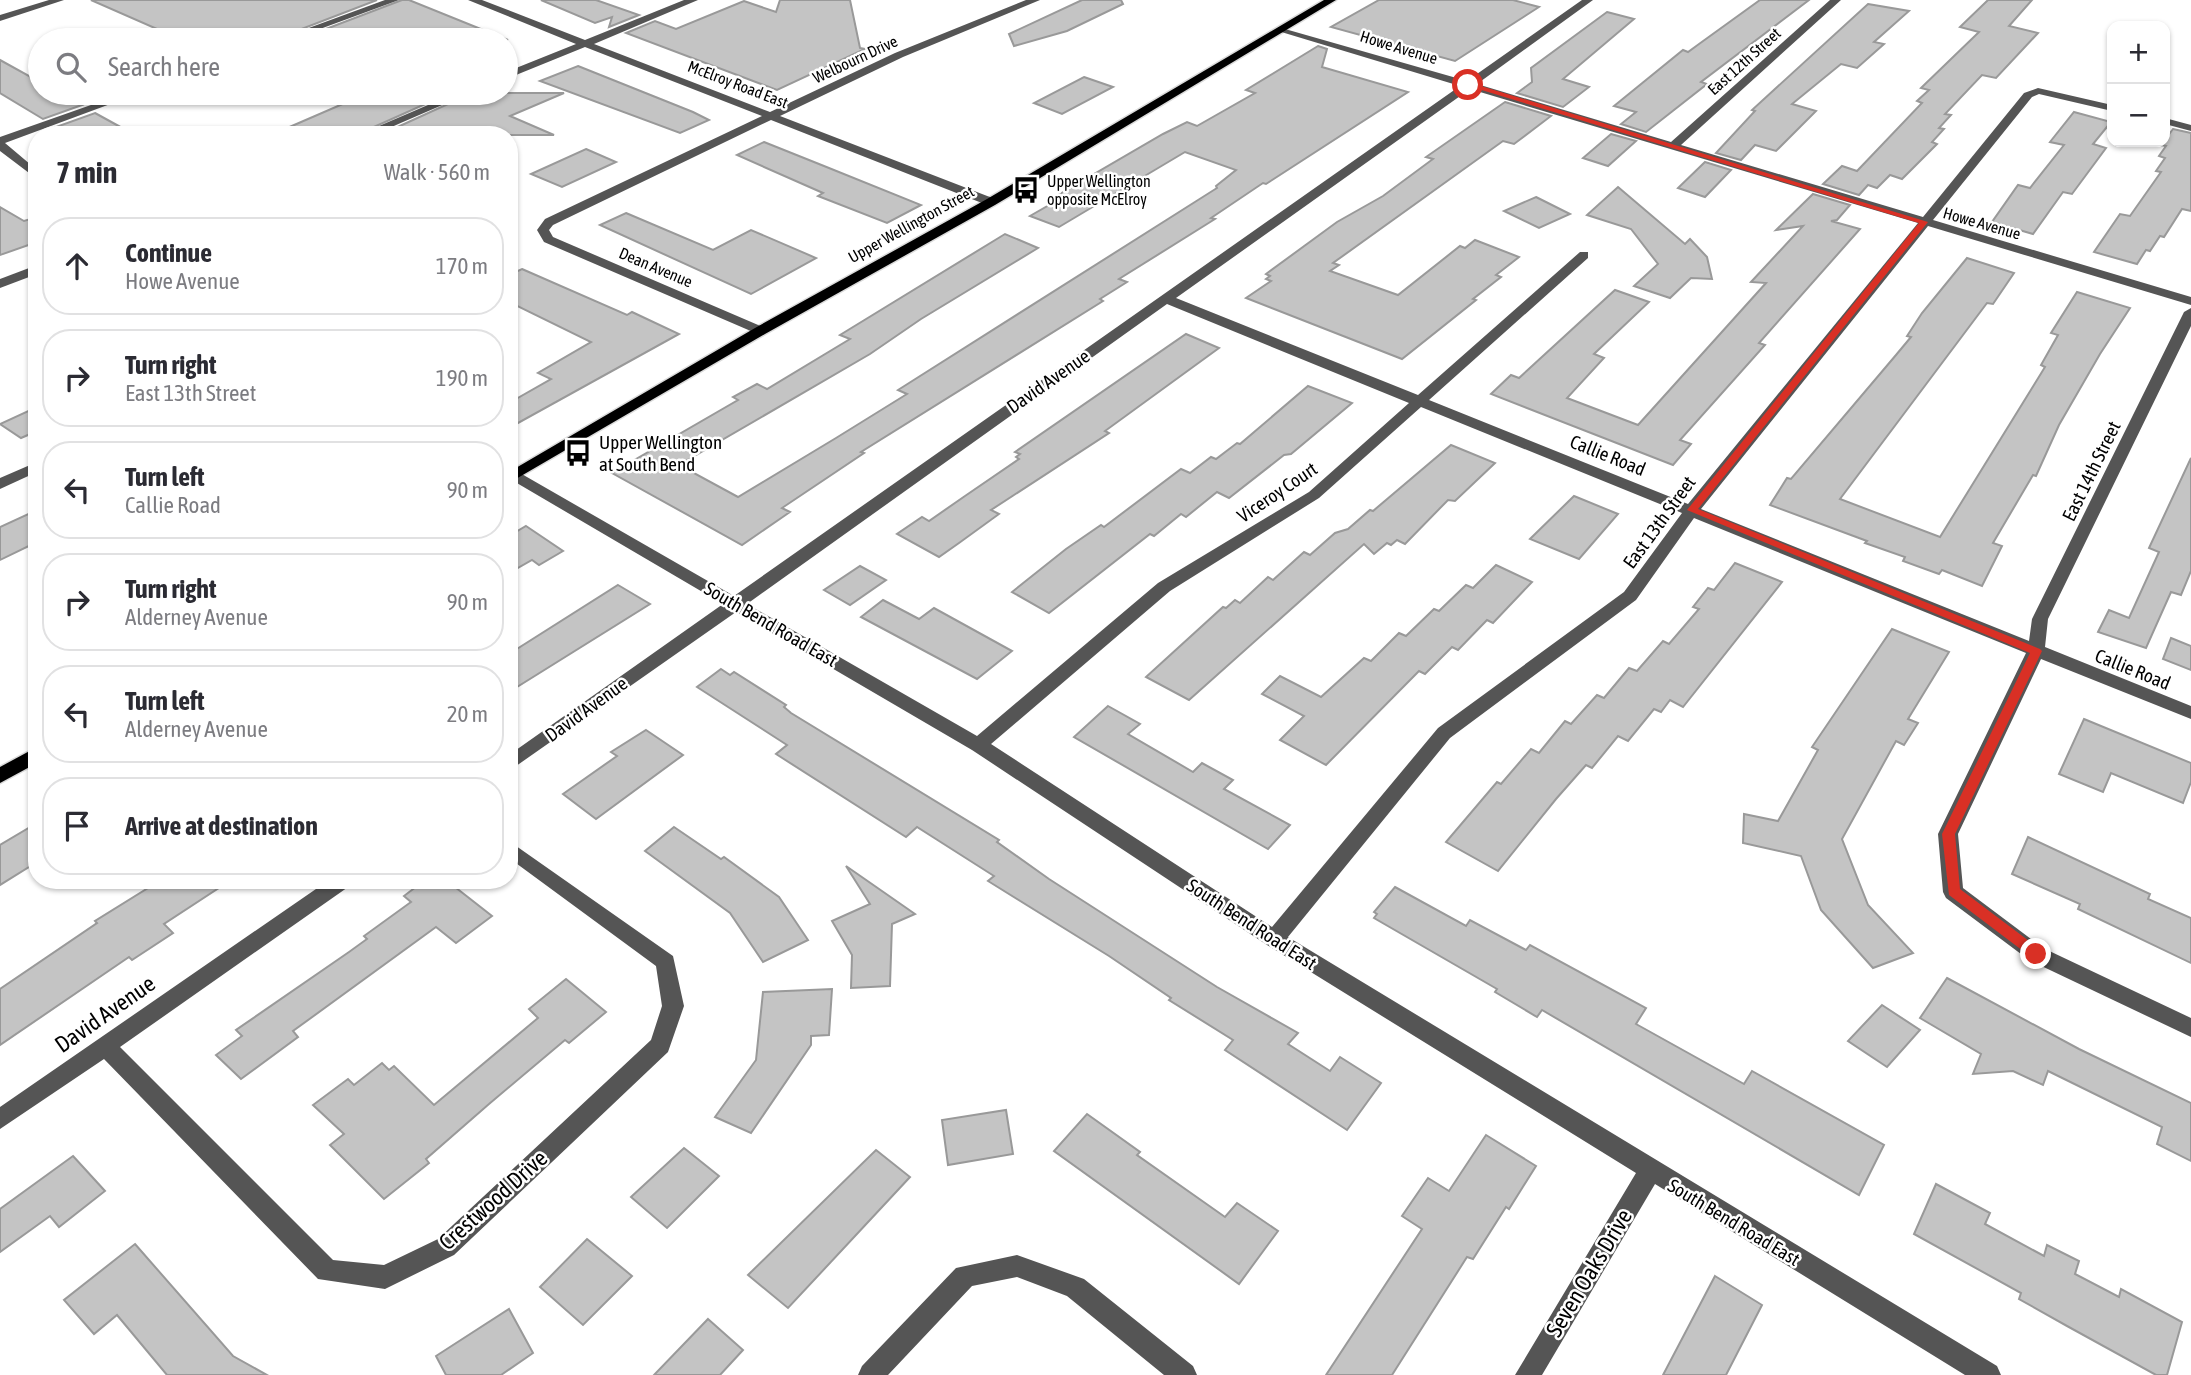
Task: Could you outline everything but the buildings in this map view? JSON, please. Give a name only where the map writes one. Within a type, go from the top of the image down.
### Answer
[{"type":"main road","name":"Upper Wellington Street","points":[[518,473],[760,331],[990,202],[1331,0]]},
{"type":"main road","points":[[0,776],[28,759]]},
{"type":"street","points":[[0,19],[59,0]]},
{"type":"street","points":[[315,28],[394,0]]},
{"type":"street","name":"McElroy Road East","points":[[473,0],[774,115],[990,202]]},
{"type":"street","points":[[518,71],[693,0]]},
{"type":"street","name":"Welbourn Drive","points":[[543,230],[549,222],[899,55],[1035,0]]},
{"type":"street","name":"David Avenue","points":[[518,758],[1588,0]]},
{"type":"street","name":"East 12th Street","points":[[1674,145],[1836,0]]},
{"type":"street","name":"Howe Avenue","points":[[1282,29],[2191,301]]},
{"type":"street","name":"East 13th Street","points":[[1274,939],[1444,733],[1630,596],[1692,510],[2028,95],[2038,91],[2107,107]]},
{"type":"street","points":[[46,126],[103,105]]},
{"type":"street","points":[[385,126],[436,105]]},
{"type":"street","points":[[2170,122],[2191,128]]},
{"type":"street","points":[[28,133],[0,143],[28,168]]},
{"type":"street","name":"Dean Avenue","points":[[543,230],[548,239],[760,331]]},
{"type":"street","name":"Viceroy Court","points":[[978,745],[1164,587],[1314,495],[1584,254]]},
{"type":"street","points":[[0,284],[28,273]]},
{"type":"street","name":"Callie Road","points":[[1166,299],[1422,400],[2191,713]]},
{"type":"street","name":"East 14th Street","points":[[2191,312],[2040,619],[2036,651],[1948,834],[1954,892],[2036,954],[2191,1028]]},
{"type":"street","points":[[0,484],[28,470]]},
{"type":"street","name":"South Bend Road East","points":[[518,480],[978,745],[1274,939],[1987,1375]]},
{"type":"street","name":"Crestwood Drive","points":[[105,1046],[327,1271],[385,1277],[446,1247],[660,1045],[673,1006],[666,962],[518,855]]},
{"type":"street","name":"David Avenue","points":[[0,1119],[331,889]]},
{"type":"street","name":"Seven Oaks Drive","points":[[1528,1375],[1650,1171]]},
{"type":"street","points":[[871,1375],[965,1276],[1017,1266],[1075,1287],[1184,1375]]},
{"type":"place","name":"Upper Wellington opposite McElroy","points":[[1026,190]]},
{"type":"place","name":"Upper Wellington at South Bend","points":[[578,453]]},
{"type":"route","points":[[1468,85],[1924,222],[1692,510],[2036,651],[1948,834],[1954,892],[2036,954]]}]
